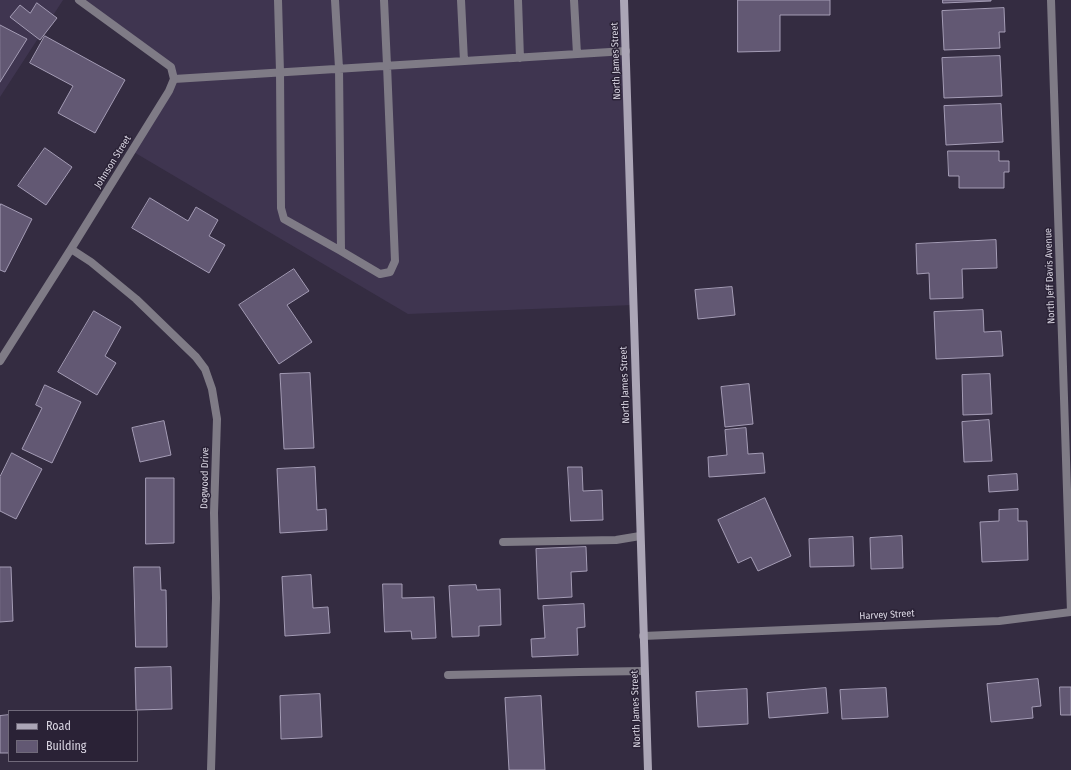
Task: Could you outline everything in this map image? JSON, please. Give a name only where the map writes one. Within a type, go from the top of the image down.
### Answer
[{"type":"street","points":[[79,0],[171,67],[174,79],[626,51]]},
{"type":"street","points":[[278,0],[281,208],[284,219],[380,274],[390,272],[395,261],[384,0]]},
{"type":"street","points":[[335,0],[339,68],[341,251]]},
{"type":"street","points":[[461,0],[464,61]]},
{"type":"street","points":[[518,0],[520,58]]},
{"type":"street","points":[[574,0],[577,54]]},
{"type":"street","name":"North James Street","points":[[624,0],[648,770]]},
{"type":"street","name":"North Jeff Davis Avenue","points":[[1051,0],[1069,551]]},
{"type":"street","name":"Johnson Street","points":[[0,361],[170,91],[174,79]]},
{"type":"street","name":"Dogwood Drive","points":[[71,249],[91,262],[136,300],[196,357],[205,369],[212,389],[217,419],[214,513],[216,598],[211,770]]},
{"type":"street","points":[[503,542],[616,540],[640,536]]},
{"type":"street","name":"Harvey Street","points":[[643,636],[999,621],[1071,612],[1069,551]]},
{"type":"street","points":[[448,675],[644,671]]},
{"type":"shaded area","points":[[0,0],[63,0],[0,97]]},
{"type":"shaded area","points":[[79,0],[624,0],[633,305],[408,314],[132,151],[169,91],[171,67]]},
{"type":"building","points":[[738,0],[830,0],[830,15],[780,15],[780,51],[738,52]]},
{"type":"building","points":[[943,0],[991,0],[991,1],[943,3]]},
{"type":"building","points":[[37,3],[57,18],[40,40],[10,17],[20,5],[30,13]]},
{"type":"building","points":[[1004,8],[1005,32],[999,32],[1000,48],[944,50],[942,11]]},
{"type":"building","points":[[0,25],[27,39],[0,82]]},
{"type":"building","points":[[45,36],[125,80],[95,133],[58,113],[73,86],[30,63]]},
{"type":"building","points":[[1000,56],[1002,96],[944,98],[942,58]]},
{"type":"building","points":[[1001,104],[1003,142],[946,145],[944,106]]},
{"type":"building","points":[[45,148],[72,167],[46,205],[18,186]]},
{"type":"building","points":[[948,151],[999,151],[999,161],[1009,161],[1009,172],[1004,172],[1004,188],[959,188],[959,176],[949,176]]},
{"type":"building","points":[[150,198],[188,221],[196,207],[218,220],[209,236],[225,245],[209,273],[132,228]]},
{"type":"building","points":[[1,204],[32,219],[5,272],[0,270]]},
{"type":"building","points":[[996,240],[997,268],[962,269],[963,298],[930,299],[929,273],[917,274],[916,244]]},
{"type":"building","points":[[294,269],[309,291],[287,305],[312,342],[279,364],[239,305]]},
{"type":"building","points":[[732,287],[735,315],[698,319],[695,290]]},
{"type":"building","points":[[983,310],[984,332],[1001,331],[1003,356],[936,359],[934,312]]},
{"type":"building","points":[[94,311],[121,327],[105,356],[116,363],[97,395],[58,372]]},
{"type":"building","points":[[310,373],[314,448],[284,449],[280,374]]},
{"type":"building","points":[[990,374],[992,414],[963,415],[962,375]]},
{"type":"building","points":[[749,384],[753,424],[725,427],[721,387]]},
{"type":"building","points":[[45,385],[81,402],[52,463],[22,449],[42,408],[36,405]]},
{"type":"building","points":[[989,420],[992,461],[964,462],[962,422]]},
{"type":"building","points":[[164,421],[171,455],[140,462],[132,428]]},
{"type":"building","points":[[746,428],[748,454],[763,453],[765,473],[709,477],[708,457],[727,455],[725,430]]},
{"type":"building","points":[[12,453],[42,469],[16,519],[0,511],[0,477]]},
{"type":"building","points":[[315,467],[317,510],[326,509],[327,530],[280,533],[277,469]]},
{"type":"building","points":[[568,467],[582,467],[583,491],[602,490],[603,520],[571,521]]},
{"type":"building","points":[[1017,474],[1018,490],[989,492],[988,476]]},
{"type":"building","points":[[146,478],[174,478],[174,543],[146,544]]},
{"type":"building","points":[[765,498],[791,556],[758,571],[751,557],[738,563],[718,520]]},
{"type":"building","points":[[1018,509],[1018,521],[1027,521],[1028,560],[982,562],[980,522],[999,521],[999,510]]},
{"type":"building","points":[[902,536],[903,568],[871,569],[870,538]]},
{"type":"building","points":[[853,537],[854,566],[810,567],[809,539]]},
{"type":"building","points":[[586,547],[587,571],[571,572],[572,597],[538,599],[536,549]]},
{"type":"building","points":[[0,567],[11,567],[13,621],[0,622]]},
{"type":"building","points":[[134,567],[160,567],[161,590],[166,590],[167,647],[136,647]]},
{"type":"building","points":[[311,575],[313,608],[328,607],[330,633],[285,636],[282,577]]},
{"type":"building","points":[[383,584],[402,584],[402,598],[434,597],[436,638],[412,639],[411,631],[385,632]]},
{"type":"building","points":[[476,585],[477,590],[500,589],[501,625],[479,626],[479,636],[452,637],[449,586]]},
{"type":"building","points":[[584,604],[585,627],[577,628],[578,655],[532,657],[531,639],[545,638],[543,606]]},
{"type":"building","points":[[171,667],[172,709],[136,710],[135,668]]},
{"type":"building","points":[[1038,679],[1041,706],[1032,707],[1033,718],[991,722],[987,684]]},
{"type":"building","points":[[1060,687],[1071,687],[1071,715],[1061,715]]},
{"type":"building","points":[[826,688],[828,713],[769,718],[767,693]]},
{"type":"building","points":[[886,688],[888,717],[842,719],[840,690]]},
{"type":"building","points":[[747,689],[748,724],[698,727],[696,692]]},
{"type":"building","points":[[320,694],[322,737],[281,739],[280,696]]},
{"type":"building","points":[[541,696],[545,770],[509,770],[505,698]]},
{"type":"building","points":[[8,715],[8,753],[0,753],[0,716]]}]
